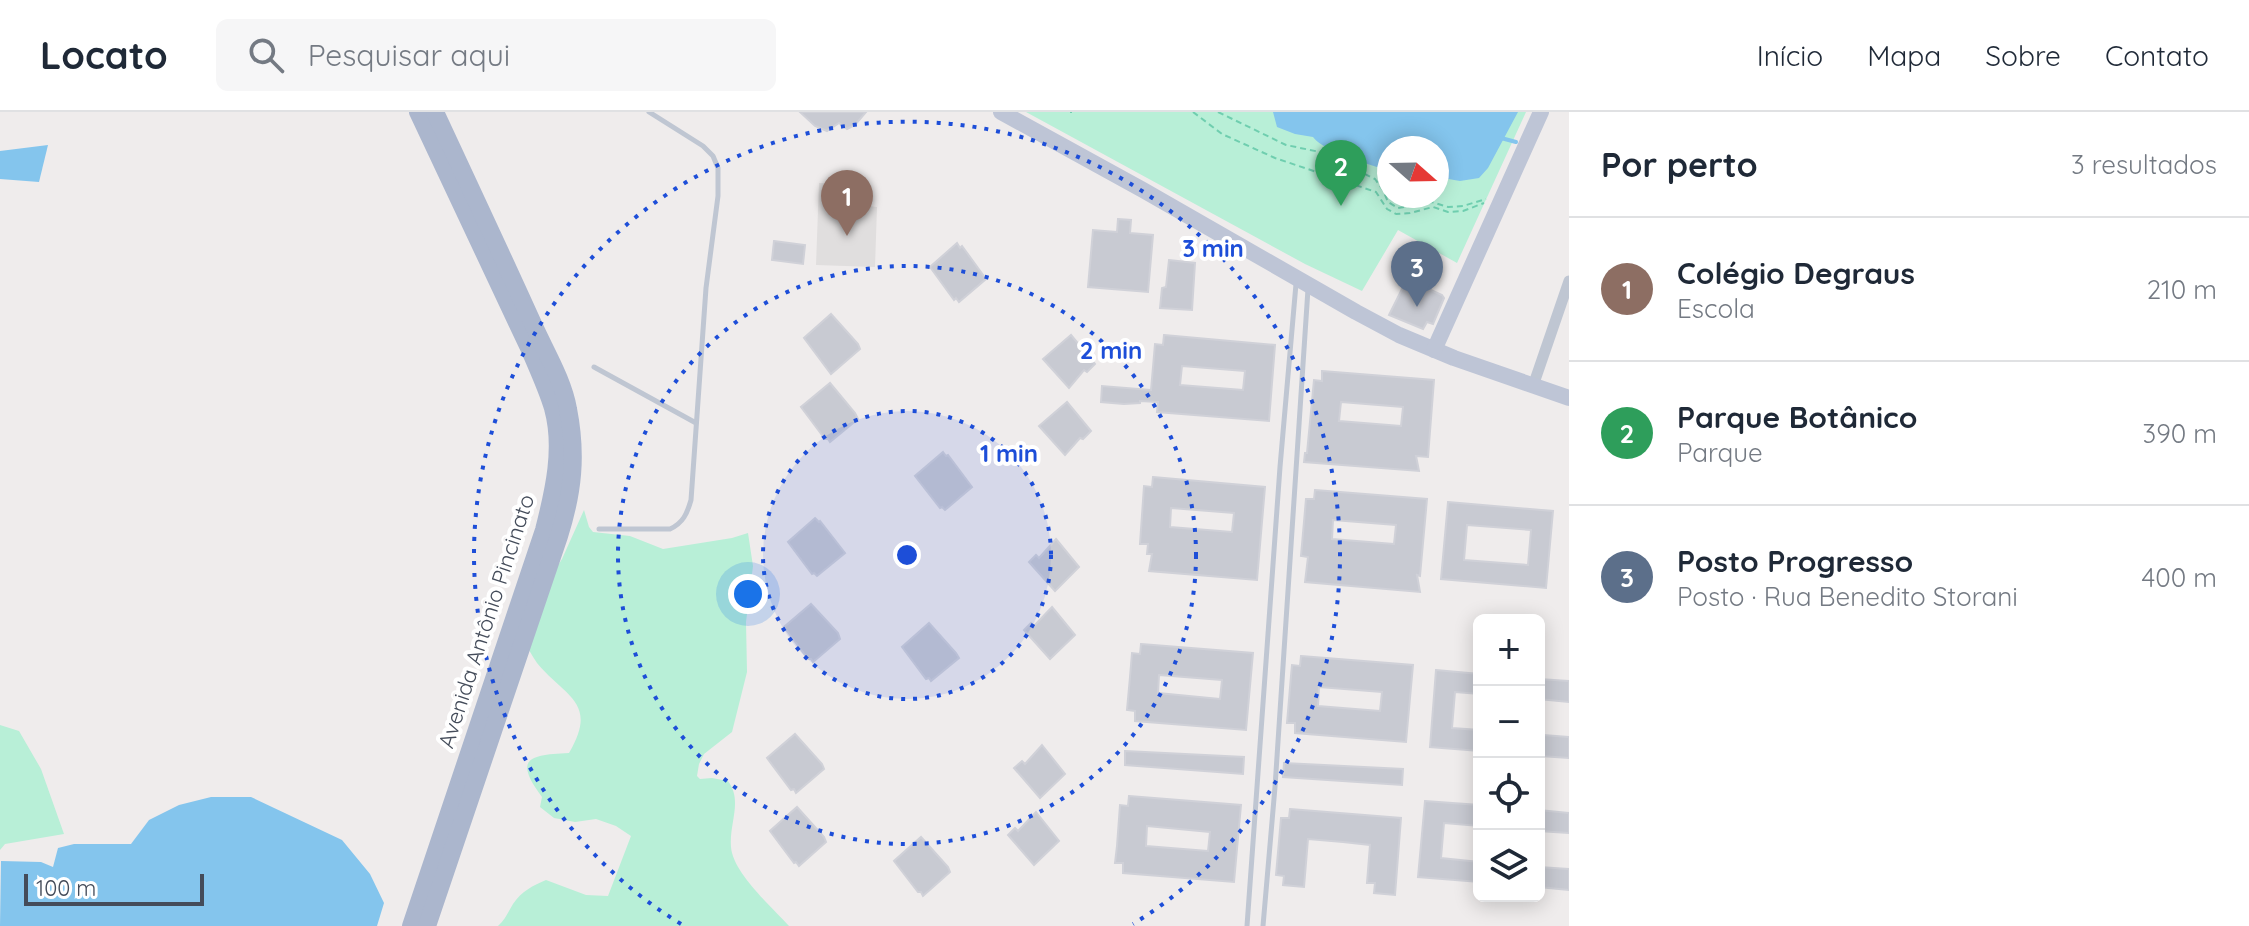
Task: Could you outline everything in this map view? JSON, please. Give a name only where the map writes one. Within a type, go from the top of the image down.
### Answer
[{"type":"main road","name":"Avenida Antônio Pincinato","points":[[411,926],[544,530],[557,454],[557,427],[545,386],[418,112]]},
{"type":"main road","name":"Avenida Antônio Pincinato","points":[[427,926],[552,558],[573,481],[572,431],[567,404],[505,260],[435,112]]},
{"type":"main road","points":[[1001,112],[1399,335],[1569,398]]},
{"type":"main road","points":[[1434,350],[1541,112]]},
{"type":"street","points":[[1533,386],[1569,281]]},
{"type":"lane","points":[[599,529],[670,529],[684,519],[691,500],[718,168],[713,156],[703,146],[649,112]]},
{"type":"lane","points":[[1247,926],[1279,482],[1292,345],[1302,282]]},
{"type":"lane","points":[[1263,926],[1275,787],[1303,346],[1302,282]]},
{"type":"lane","points":[[1292,345],[1303,346]]},
{"type":"lane","points":[[594,367],[696,423]]},
{"type":"path","points":[[1193,112],[1222,134],[1275,158],[1376,192],[1387,209],[1396,214],[1433,207],[1448,212],[1463,211],[1503,195]]},
{"type":"path","points":[[1218,112],[1286,145],[1320,152],[1375,179],[1388,202],[1398,208],[1432,202],[1448,207],[1463,206],[1503,195]]},
{"type":"shaded area","points":[[819,183],[851,184],[851,191],[869,192],[869,206],[877,207],[875,267],[816,265]]},
{"type":"green space","points":[[1026,112],[1526,112],[1457,263],[1398,230],[1362,291],[1305,264]]},
{"type":"green space","points":[[584,510],[593,532],[630,536],[663,549],[748,533],[753,566],[746,622],[747,672],[732,732],[704,754],[697,776],[700,779],[728,781],[735,796],[731,838],[733,857],[754,889],[789,926],[498,926],[520,896],[546,880],[586,895],[608,896],[631,836],[616,826],[596,819],[575,822],[554,818],[540,807],[542,797],[528,774],[527,766],[535,758],[569,753],[581,722],[575,702],[537,663],[524,640],[542,591],[562,559]]},
{"type":"green space","points":[[0,725],[19,731],[41,769],[64,834],[5,844],[0,850]]},
{"type":"water","points":[[1273,112],[1518,112],[1488,168],[1479,178],[1460,181],[1449,179],[1449,136],[1377,136],[1377,167],[1331,152],[1313,137],[1277,127]]},
{"type":"water","points":[[48,145],[39,182],[0,179],[0,151]]},
{"type":"water","points":[[211,797],[251,797],[342,840],[370,874],[384,903],[377,926],[0,926],[1,861],[41,862],[53,867],[58,848],[74,844],[131,844],[149,820],[179,805]]},
{"type":"building","points":[[800,112],[866,112],[847,129],[839,123],[827,131],[815,126]]},
{"type":"building","points":[[1118,219],[1131,220],[1130,233],[1153,235],[1148,292],[1088,287],[1093,230],[1117,232]]},
{"type":"building","points":[[774,241],[805,245],[803,264],[772,260]]},
{"type":"building","points":[[957,243],[986,279],[959,302],[956,298],[954,300],[930,267]]},
{"type":"building","points":[[1169,260],[1195,263],[1192,310],[1160,308]]},
{"type":"building","points":[[1407,279],[1444,298],[1433,324],[1427,322],[1423,329],[1389,315]]},
{"type":"building","points":[[831,314],[860,349],[831,374],[804,338]]},
{"type":"building","points":[[1071,335],[1095,364],[1087,372],[1084,370],[1069,388],[1043,359]]},
{"type":"building","points":[[1164,335],[1275,345],[1269,421],[1157,412],[1158,402],[1101,402],[1102,386],[1151,390],[1155,344],[1163,345]],"holes":[[[1182,366],[1245,371],[1243,390],[1180,385]]]},
{"type":"building","points":[[1322,371],[1434,380],[1428,457],[1416,456],[1419,471],[1304,462],[1314,380],[1322,381]],"holes":[[[1341,402],[1403,407],[1401,426],[1339,421]]]},
{"type":"building","points":[[830,383],[858,419],[830,442],[801,407]]},
{"type":"building","points":[[1067,402],[1091,431],[1065,455],[1039,426]]},
{"type":"building","points":[[943,452],[972,487],[945,510],[940,508],[915,476]]},
{"type":"building","points":[[1153,477],[1265,487],[1257,580],[1149,571],[1152,554],[1147,554],[1148,544],[1140,544],[1144,486],[1152,487]],"holes":[[[1171,508],[1234,513],[1232,532],[1170,527]]]},
{"type":"building","points":[[1315,490],[1427,499],[1420,576],[1417,575],[1420,592],[1305,582],[1308,557],[1301,556],[1306,499],[1314,499]],"holes":[[[1333,520],[1396,525],[1394,544],[1332,539]]]},
{"type":"building","points":[[1448,502],[1553,511],[1546,588],[1441,579]],"holes":[[[1467,525],[1531,530],[1528,565],[1464,560]]]},
{"type":"building","points":[[815,518],[845,553],[817,576],[812,574],[788,542]]},
{"type":"building","points":[[1056,539],[1079,567],[1055,591],[1029,562],[1036,555],[1039,558]]},
{"type":"building","points":[[811,604],[840,639],[813,662],[784,627]]},
{"type":"building","points":[[1052,607],[1075,635],[1050,659],[1024,630],[1031,623],[1034,626]]},
{"type":"building","points":[[929,623],[959,658],[931,681],[926,679],[902,647]]},
{"type":"building","points":[[1141,644],[1253,653],[1246,730],[1135,721],[1135,711],[1127,710],[1132,653],[1140,654]],"holes":[[[1159,675],[1222,680],[1220,699],[1158,693]]]},
{"type":"building","points":[[1301,656],[1413,665],[1406,742],[1295,733],[1295,723],[1287,723],[1292,665],[1300,666]],"holes":[[[1319,687],[1382,692],[1380,711],[1318,706]]]},
{"type":"building","points":[[1436,670],[1473,673],[1473,694],[1455,692],[1452,728],[1473,730],[1473,751],[1430,747]]},
{"type":"building","points":[[1545,679],[1569,681],[1569,702],[1545,700]]},
{"type":"building","points":[[795,734],[824,769],[796,793],[767,758]]},
{"type":"building","points":[[1545,735],[1569,737],[1569,758],[1545,756]]},
{"type":"building","points":[[1042,745],[1065,774],[1040,798],[1014,768],[1022,761],[1025,764]]},
{"type":"building","points":[[1125,751],[1244,757],[1243,774],[1125,765]]},
{"type":"building","points":[[1284,763],[1403,769],[1402,785],[1283,777]]},
{"type":"building","points":[[1129,796],[1241,805],[1234,882],[1123,873],[1123,863],[1115,863],[1120,805],[1128,806]],"holes":[[[1147,826],[1210,832],[1208,851],[1146,846]]]},
{"type":"building","points":[[1425,801],[1473,805],[1473,825],[1444,823],[1441,858],[1473,861],[1473,882],[1418,877]]},
{"type":"building","points":[[797,807],[826,842],[799,866],[770,831]]},
{"type":"building","points":[[1290,809],[1401,818],[1395,895],[1374,893],[1375,883],[1367,883],[1370,845],[1343,842],[1308,839],[1304,887],[1283,885],[1284,876],[1276,875],[1281,818],[1289,818]]},
{"type":"building","points":[[1545,811],[1569,813],[1569,833],[1545,831]]},
{"type":"building","points":[[1036,812],[1059,841],[1034,865],[1008,835],[1015,828],[1018,831]]},
{"type":"building","points":[[921,837],[950,872],[923,896],[894,861]]},
{"type":"building","points":[[1545,867],[1569,869],[1569,890],[1545,888]]},
{"type":"waterway","points":[[1501,138],[1516,142]]},
{"type":"place","name":"Parque Botânico","points":[[1341,206]]},
{"type":"place","name":"Colégio Degraus","points":[[847,236]]},
{"type":"place","name":"Posto Progresso","points":[[1417,307]]}]
